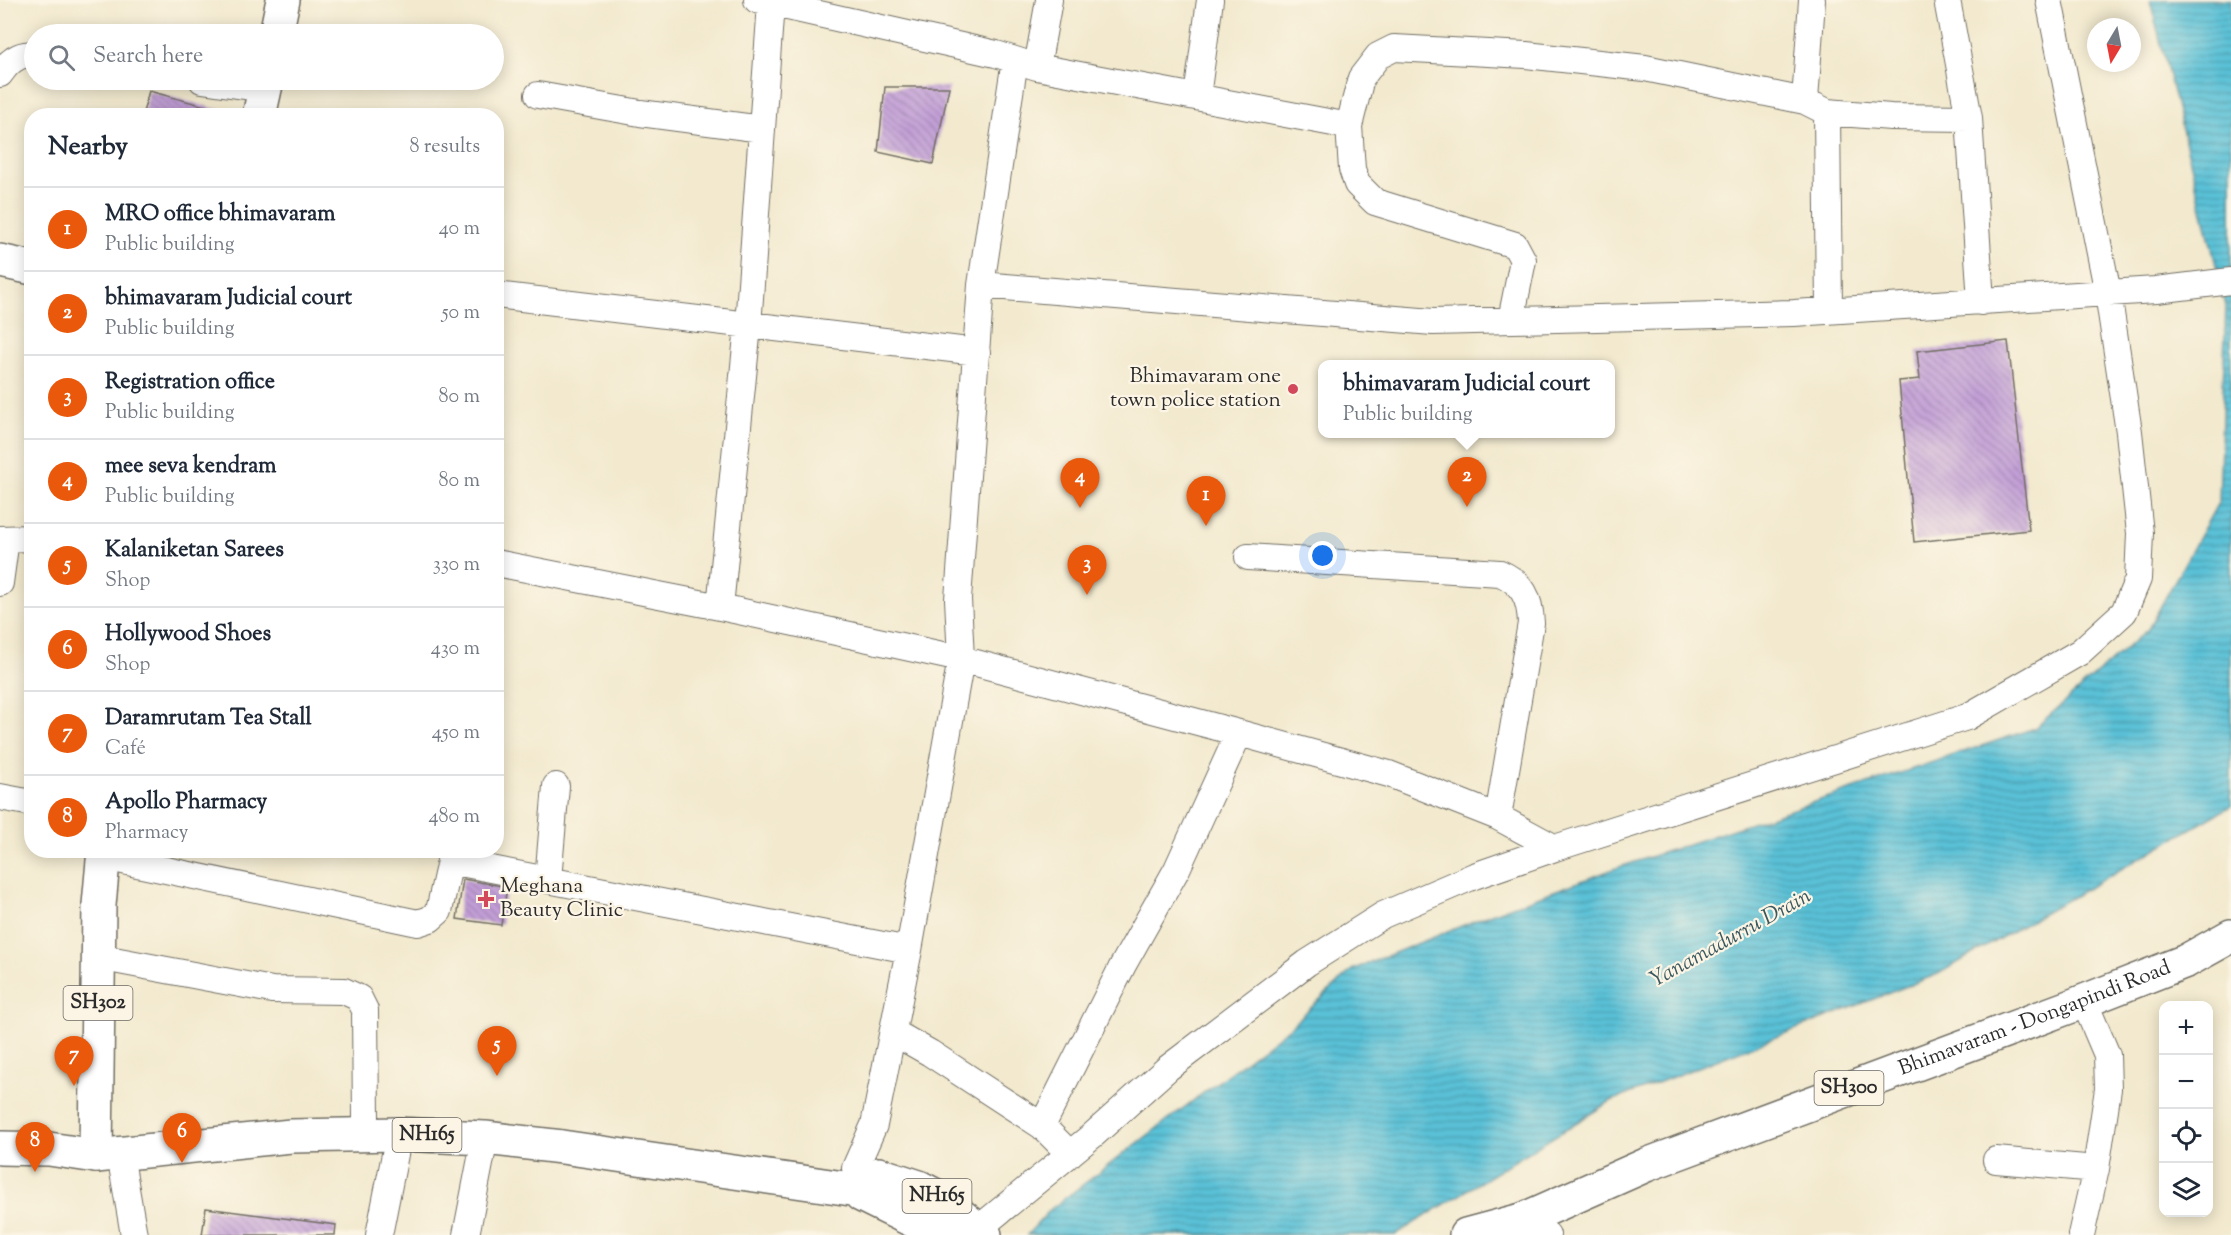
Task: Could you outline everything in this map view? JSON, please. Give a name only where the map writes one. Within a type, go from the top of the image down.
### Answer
[{"type":"main road","points":[[278,24],[283,0]]},
{"type":"main road","points":[[0,261],[24,266]]},
{"type":"main road","name":"SH302","points":[[104,858],[99,905],[98,957],[104,1149]]},
{"type":"main road","name":"Bhimavaram - Dongapindi Road","points":[[1466,1235],[1534,1227],[1646,1165],[2084,1001],[2186,961],[2231,936]]},
{"type":"main road","name":"NH165","points":[[0,1135],[23,1133],[104,1149],[263,1123],[402,1118],[488,1123],[804,1174],[919,1187],[938,1197],[981,1232]]},
{"type":"main road","name":"NH165","points":[[0,1148],[104,1149],[291,1136],[399,1134],[485,1138],[744,1173],[804,1174]]},
{"type":"main road","name":"NH165","points":[[871,1183],[942,1235]]},
{"type":"street","points":[[871,1183],[874,1125],[909,950],[960,659],[958,599],[981,285],[1026,63],[1049,0]]},
{"type":"street","points":[[1197,97],[1210,0]]},
{"type":"street","points":[[1812,0],[1829,311]]},
{"type":"street","points":[[1947,0],[1969,118],[1982,302]]},
{"type":"street","points":[[981,1232],[1168,1068],[1307,963],[1383,915],[1474,876],[1555,848],[1967,717],[2080,652],[2124,612],[2138,579],[2140,533],[2129,432],[2108,293],[2049,0]]},
{"type":"street","points":[[720,607],[748,326],[762,129],[764,2],[1026,63],[1349,126]]},
{"type":"street","points":[[1511,320],[1523,260],[1515,245],[1375,202],[1357,184],[1352,168],[1349,126],[1361,78],[1378,56],[1394,48],[1526,55],[1646,68],[1816,106],[1891,117],[1969,118]]},
{"type":"street","points":[[0,74],[7,63],[24,54]]},
{"type":"street","points":[[243,90],[263,95]]},
{"type":"street","points":[[538,95],[640,113],[762,129]]},
{"type":"street","points":[[981,285],[1433,322],[1829,311],[2156,290],[2231,281]]},
{"type":"street","points":[[504,296],[977,352]]},
{"type":"street","points":[[0,583],[3,539],[24,538]]},
{"type":"street","points":[[1248,557],[1500,573],[1515,579],[1530,606],[1531,623],[1498,818]]},
{"type":"street","points":[[504,565],[720,607],[960,659],[1239,733],[1389,774],[1498,818],[1555,848]]},
{"type":"street","points":[[1042,1126],[1123,965],[1177,869],[1239,733]]},
{"type":"street","points":[[548,880],[556,786]]},
{"type":"street","points":[[0,797],[24,802]]},
{"type":"street","points":[[122,858],[418,923],[430,919],[439,911],[450,858]]},
{"type":"street","points":[[458,858],[548,880],[909,950]]},
{"type":"street","points":[[98,957],[272,990],[344,991],[360,998],[365,1010],[366,1120]]},
{"type":"street","points":[[2081,1235],[2096,1169],[2108,1089],[2107,1055],[2084,1001]]},
{"type":"street","points":[[892,1032],[930,1053],[1042,1126],[1070,1154]]},
{"type":"street","points":[[379,1235],[399,1134]]},
{"type":"street","points":[[466,1235],[485,1138]]},
{"type":"street","points":[[104,1149],[134,1235]]},
{"type":"street","points":[[1996,1160],[2096,1169]]},
{"type":"water","name":"Yanamadurru Drain","points":[[2150,0],[2231,0],[2231,806],[1938,974],[1611,1101],[1395,1235],[1027,1235],[1051,1209],[1290,1027],[1352,970],[1499,911],[1614,869],[2035,728],[2148,629],[2219,501],[2226,305]]},
{"type":"building","points":[[885,87],[949,87],[933,164],[878,152]]},
{"type":"building","points":[[149,91],[213,108],[144,108]]},
{"type":"building","points":[[2008,341],[2029,530],[1914,542],[1899,381],[1920,379],[1917,351]]},
{"type":"building","points":[[463,879],[507,887],[501,925],[457,919]]},
{"type":"building","points":[[206,1208],[336,1225],[335,1235],[202,1235]]},
{"type":"place","name":"Bhimavaram one town police station","points":[[1293,389]]},
{"type":"place","name":"bhimavaram Judicial court","points":[[1467,507]]},
{"type":"place","name":"mee seva kendram","points":[[1080,508]]},
{"type":"place","name":"MRO office bhimavaram","points":[[1206,526]]},
{"type":"place","name":"Registration office","points":[[1087,595]]},
{"type":"place","name":"Meghana Beauty Clinic","points":[[486,899]]},
{"type":"place","name":"Kalaniketan Sarees","points":[[497,1076]]},
{"type":"place","name":"Daramrutam Tea Stall","points":[[74,1086]]},
{"type":"place","name":"Hollywood Shoes","points":[[182,1163]]},
{"type":"place","name":"Apollo Pharmacy","points":[[35,1172]]}]
